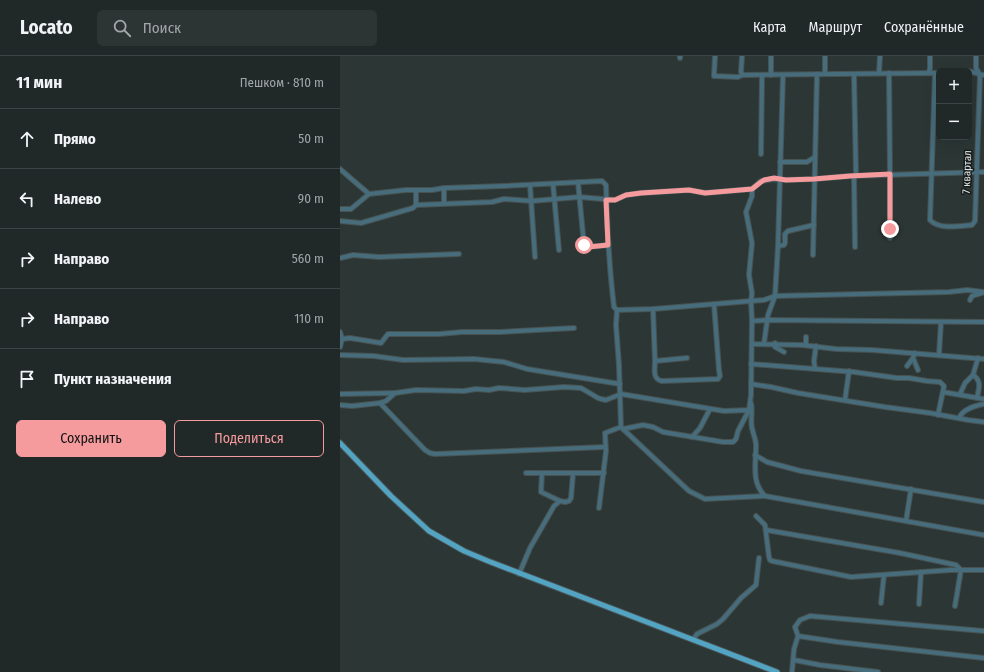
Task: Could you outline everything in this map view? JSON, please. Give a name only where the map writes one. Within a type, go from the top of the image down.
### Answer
[{"type":"main road","points":[[340,443],[391,496],[429,531],[464,551],[519,574],[776,672]]},
{"type":"street","points":[[715,56],[714,76],[738,77],[742,75],[936,72]]},
{"type":"street","points":[[742,56],[742,75]]},
{"type":"street","points":[[771,56],[771,75]]},
{"type":"street","points":[[825,56],[825,74]]},
{"type":"street","points":[[879,73],[880,56]]},
{"type":"street","points":[[928,73],[930,69],[930,56]]},
{"type":"street","name":"7 квартал","points":[[931,174],[930,220],[934,225],[972,225],[975,221],[976,173],[982,75],[976,68],[976,56]]},
{"type":"street","points":[[972,71],[982,75]]},
{"type":"street","points":[[888,73],[890,238]]},
{"type":"street","points":[[764,343],[768,320],[775,296],[779,228],[783,74]]},
{"type":"street","points":[[813,255],[817,74]]},
{"type":"street","points":[[854,74],[855,246]]},
{"type":"street","points":[[761,154],[762,75]]},
{"type":"street","points":[[931,174],[936,89]]},
{"type":"street","points":[[780,162],[807,162],[815,157]]},
{"type":"street","points":[[340,169],[369,194]]},
{"type":"street","points":[[340,221],[361,223],[413,208],[416,205],[492,202],[504,199],[532,201],[579,197],[615,200],[626,195],[641,193],[689,190],[705,193],[752,189],[764,180],[814,179],[890,174],[984,172]]},
{"type":"street","points":[[340,209],[351,209],[369,194],[406,190],[602,181],[606,185],[608,245],[614,306],[616,310],[622,428],[689,491],[704,499],[765,496],[984,534]]},
{"type":"street","points":[[578,182],[584,245],[588,247],[608,245]]},
{"type":"street","points":[[553,184],[559,250]]},
{"type":"street","points":[[530,185],[535,257]]},
{"type":"street","points":[[444,188],[444,203]]},
{"type":"street","points":[[599,508],[604,473],[604,433],[642,425],[653,427],[663,432],[692,437],[733,442],[736,440],[738,430],[749,410],[751,384],[752,293],[749,275],[752,243],[746,212],[752,196],[752,189]]},
{"type":"street","points":[[416,190],[416,205]]},
{"type":"street","points":[[779,228],[788,231],[814,225]]},
{"type":"street","points":[[778,246],[784,245],[785,234],[788,231]]},
{"type":"street","points":[[340,258],[353,255],[379,257],[459,254]]},
{"type":"street","points":[[616,310],[653,309],[764,300],[775,296],[972,291],[984,292]]},
{"type":"street","points":[[972,291],[974,293],[971,298],[984,292]]},
{"type":"street","points":[[653,309],[655,378],[662,381],[718,379],[720,376],[714,304]]},
{"type":"street","points":[[752,321],[984,322]]},
{"type":"street","points":[[939,355],[941,322]]},
{"type":"street","points":[[342,339],[350,338],[381,343],[388,334],[439,334],[574,328]]},
{"type":"street","points":[[340,332],[342,339],[340,348]]},
{"type":"street","points":[[806,337],[806,345]]},
{"type":"street","points":[[752,344],[775,343],[806,345],[914,356],[939,355],[984,359]]},
{"type":"street","points":[[775,343],[776,347],[784,352]]},
{"type":"street","points":[[815,369],[814,361],[816,346]]},
{"type":"street","points":[[340,355],[374,356],[403,360],[474,359],[504,362],[527,369],[620,384]]},
{"type":"street","points":[[907,366],[914,356]]},
{"type":"street","points":[[914,356],[918,370]]},
{"type":"street","points":[[655,361],[686,358]]},
{"type":"street","points":[[960,394],[965,383],[973,376],[978,358]]},
{"type":"street","points":[[751,364],[849,371],[940,382],[944,386],[938,415]]},
{"type":"street","points":[[845,400],[849,371]]},
{"type":"street","points":[[973,376],[978,379],[980,383],[975,398]]},
{"type":"street","points":[[751,384],[885,408],[984,422]]},
{"type":"street","points":[[340,394],[416,390],[464,391],[499,388],[541,390],[564,387],[581,388],[598,398],[606,400],[621,394],[710,409],[729,411],[749,410]]},
{"type":"street","points":[[340,405],[352,406],[380,404],[396,392]]},
{"type":"street","points":[[943,392],[984,399]]},
{"type":"street","points":[[975,398],[983,404]]},
{"type":"street","points":[[750,399],[752,408],[752,427],[756,438],[755,455],[757,483],[765,496]]},
{"type":"street","points":[[380,404],[425,450],[435,454],[605,446]]},
{"type":"street","points":[[959,418],[961,413],[965,410],[983,404]]},
{"type":"street","points":[[692,437],[700,428],[710,409]]},
{"type":"street","points":[[755,455],[767,462],[801,471],[984,502]]},
{"type":"street","points":[[526,473],[604,473]]},
{"type":"street","points":[[542,473],[541,492],[565,502],[569,501],[571,498],[573,474]]},
{"type":"street","points":[[906,521],[910,489]]},
{"type":"street","points":[[519,574],[530,548],[554,506],[560,501]]},
{"type":"street","points":[[756,516],[763,522],[766,530],[769,557],[772,561],[845,576],[984,570]]},
{"type":"street","points":[[766,530],[950,562],[961,570]]},
{"type":"street","points":[[693,640],[697,634],[717,624],[741,598],[756,585],[759,558]]},
{"type":"street","points":[[955,606],[961,570]]},
{"type":"street","points":[[919,604],[921,572]]},
{"type":"street","points":[[881,603],[884,575]]},
{"type":"street","points":[[792,672],[794,649],[798,636],[795,627],[800,620],[810,616],[984,631]]},
{"type":"street","points":[[798,636],[984,658]]},
{"type":"street","points":[[794,660],[820,665],[878,672]]},
{"type":"route","points":[[584,245],[588,247],[608,245],[606,200],[615,200],[626,195],[641,193],[681,192],[689,190],[700,193],[741,191],[752,189],[764,180],[774,178],[786,180],[890,174],[890,229]]}]
